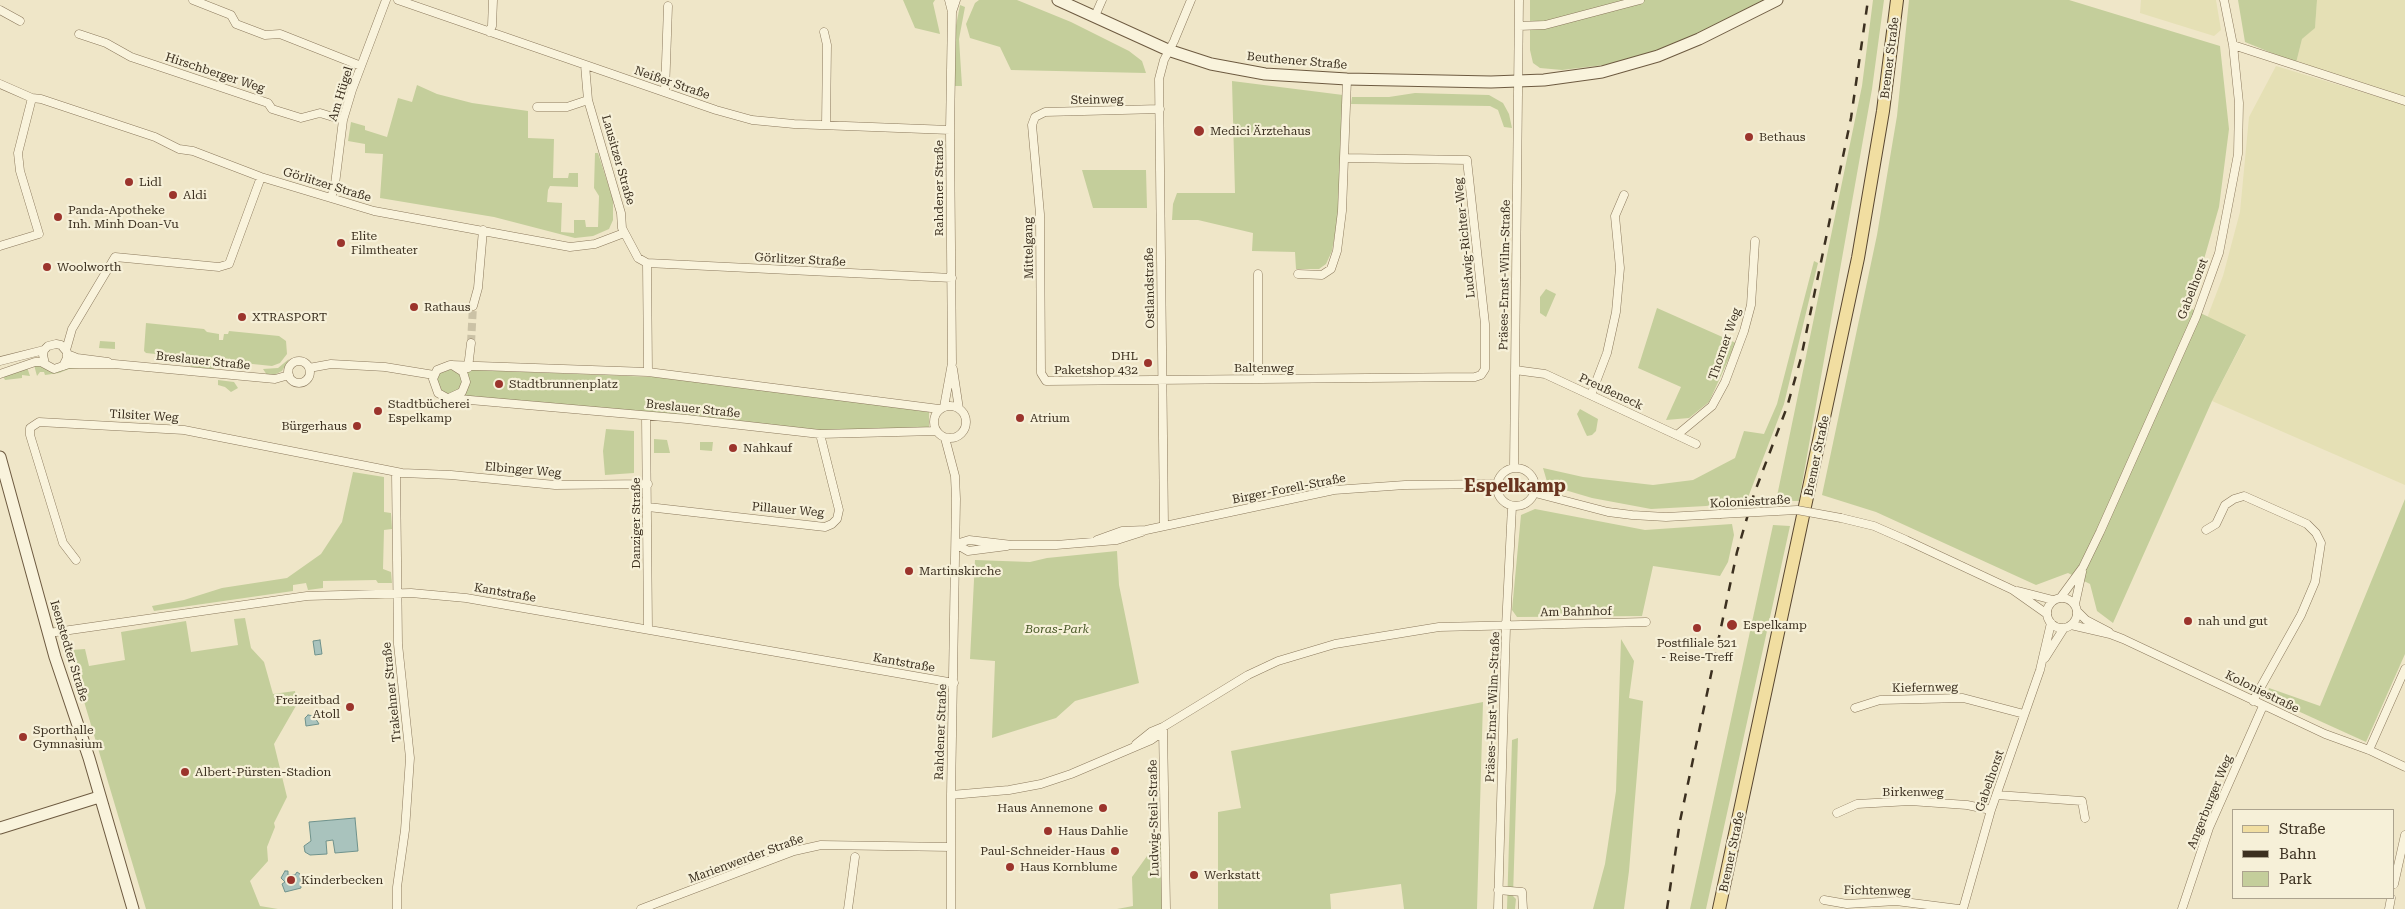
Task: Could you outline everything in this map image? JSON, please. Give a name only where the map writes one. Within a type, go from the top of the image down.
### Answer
[{"type":"main road","name":"Beuthener Straße","points":[[1058,0],[1168,50],[1211,64],[1266,74],[1347,80],[1518,82],[1602,72],[1658,56],[1699,39],[1777,0]]},
{"type":"main road","name":"Bremer Straße","points":[[1719,909],[1856,267],[1883,111],[1897,0]]},
{"type":"main road","name":"Isenstedter Straße","points":[[0,457],[28,563],[133,909]]},
{"type":"main road","points":[[0,828],[99,797]]},
{"type":"street","points":[[193,0],[231,15],[236,24],[265,34],[280,34],[361,66]]},
{"type":"street","name":"Am Hügel","points":[[331,198],[335,184],[343,120],[386,0]]},
{"type":"street","name":"Neißer Straße","points":[[398,0],[585,65],[752,120],[950,130]]},
{"type":"street","points":[[489,32],[492,26],[493,0]]},
{"type":"street","name":"Rahdener Straße","points":[[949,0],[952,12],[950,130],[952,363],[959,409]]},
{"type":"street","name":"Rahdener Straße","points":[[952,12],[956,0]]},
{"type":"street","points":[[1095,16],[1102,0]]},
{"type":"street","name":"Ostlandstraße","points":[[1164,526],[1164,380],[1159,79],[1168,50],[1174,41],[1191,0]]},
{"type":"street","name":"Präses-Ernst-Wilm-Straße","points":[[1514,468],[1519,0]]},
{"type":"street","points":[[1519,26],[1545,25],[1640,0]]},
{"type":"street","name":"Gabelhorst","points":[[2076,608],[2083,567],[2196,317],[2219,253],[2238,154],[2239,102],[2224,0]]},
{"type":"street","points":[[665,92],[668,6]]},
{"type":"street","points":[[0,10],[20,21]]},
{"type":"street","points":[[824,32],[827,45],[826,124]]},
{"type":"street","name":"Hirschberger Weg","points":[[79,34],[106,43],[131,57],[268,103],[272,110],[300,118],[320,114],[343,120]]},
{"type":"street","points":[[2232,45],[2405,101]]},
{"type":"street","name":"Lausitzer Straße","points":[[585,65],[588,100],[621,213],[624,233],[638,258],[648,264]]},
{"type":"street","points":[[1298,274],[1322,274],[1331,269],[1337,251],[1342,211],[1347,80]]},
{"type":"street","name":"Görlitzer Straße","points":[[0,84],[32,98],[114,123],[179,149],[192,151],[260,177],[374,211],[570,246],[595,244],[624,233]]},
{"type":"street","points":[[0,246],[39,234],[20,171],[18,153],[32,98]]},
{"type":"street","points":[[537,107],[567,106],[588,100]]},
{"type":"street","name":"Steinweg","points":[[1036,115],[1045,112],[1160,109]]},
{"type":"street","name":"Mittelgang","points":[[1036,115],[1032,124],[1040,214],[1041,373],[1046,381]]},
{"type":"street","name":"Ludwig-Richter-Weg","points":[[1344,158],[1467,160],[1485,324],[1485,369],[1481,375]]},
{"type":"street","points":[[0,361],[44,350],[52,344],[56,344],[72,329],[115,257],[219,267],[229,264],[260,177]]},
{"type":"street","points":[[1590,395],[1607,353],[1616,312],[1620,268],[1615,216],[1624,195]]},
{"type":"street","points":[[474,306],[478,288],[483,230]]},
{"type":"street","name":"Thorner Weg","points":[[1677,435],[1712,406],[1725,382],[1744,331],[1751,305],[1755,241]]},
{"type":"street","points":[[648,264],[648,372]]},
{"type":"street","name":"Görlitzer Straße","points":[[648,264],[952,278]]},
{"type":"street","points":[[1258,274],[1258,379]]},
{"type":"street","points":[[0,374],[35,362],[45,364],[54,369],[63,366],[72,329]]},
{"type":"street","points":[[471,343],[469,365],[465,377],[466,382],[462,392],[457,396],[447,398],[440,395],[435,389],[434,374],[440,367],[450,365],[469,365],[648,372],[942,408],[954,406],[959,409],[965,418],[964,428],[957,436],[945,438],[936,432],[933,420],[942,408]]},
{"type":"street","points":[[56,344],[66,352]]},
{"type":"street","points":[[44,350],[45,364]]},
{"type":"street","name":"Breslauer Straße","points":[[66,352],[77,358],[114,364]]},
{"type":"street","points":[[288,375],[289,368],[294,362],[305,362],[309,368],[331,364],[386,367],[434,374]]},
{"type":"street","name":"Rahdener Straße","points":[[942,408],[952,363]]},
{"type":"street","name":"Breslauer Straße","points":[[63,366],[114,364],[275,379],[288,375],[296,382],[302,382],[308,378],[309,368]]},
{"type":"street","points":[[450,365],[459,368],[465,377]]},
{"type":"street","name":"Preußeneck","points":[[1515,370],[1544,374],[1696,444]]},
{"type":"street","name":"Baltenweg","points":[[1046,381],[1475,377],[1481,375]]},
{"type":"street","name":"Breslauer Straße","points":[[447,398],[820,434],[936,432]]},
{"type":"street","name":"Danziger Straße","points":[[646,416],[648,629]]},
{"type":"street","name":"Tilsiter Weg","points":[[76,560],[63,543],[30,435],[30,428],[39,422],[184,430],[396,473]]},
{"type":"street","name":"Pillauer Weg","points":[[648,507],[825,527],[837,519],[839,510],[820,434]]},
{"type":"street","name":"Rahdener Straße","points":[[945,438],[955,476],[956,544],[951,795],[951,909]]},
{"type":"street","points":[[1514,468],[1526,471],[1531,475],[1536,487],[1526,504],[1512,506],[1500,498],[1498,484],[1503,473],[1514,468]]},
{"type":"street","name":"Elbinger Weg","points":[[396,473],[451,475],[555,485],[648,484]]},
{"type":"street","name":"Trakehner Straße","points":[[396,473],[398,532],[397,592],[401,687],[410,758],[405,830],[397,887],[397,909]]},
{"type":"street","name":"Birger-Forell-Straße","points":[[956,544],[968,551],[1012,545],[1056,545],[1097,540],[1122,532],[1146,530],[1334,490],[1405,485],[1498,484]]},
{"type":"street","name":"Koloniestraße","points":[[1534,493],[1608,512],[1632,516],[1666,517],[1797,510],[1841,518],[1874,526],[2014,590],[2047,614]]},
{"type":"street","points":[[2206,530],[2216,524],[2225,505],[2234,498],[2244,496],[2307,524],[2316,533],[2321,543],[2315,582],[2301,615],[2253,701]]},
{"type":"street","name":"Präses-Ernst-Wilm-Straße","points":[[1498,909],[1506,627],[1512,506]]},
{"type":"street","name":"Gabelhorst","points":[[2057,599],[2083,567]]},
{"type":"street","name":"Koloniestraße","points":[[2014,590],[2057,599]]},
{"type":"street","name":"Kantstraße","points":[[49,633],[307,596],[397,592],[466,598],[954,683]]},
{"type":"street","points":[[2066,598],[2076,608],[2077,617],[2068,627],[2050,623],[2047,614],[2048,606],[2057,599],[2066,598]]},
{"type":"street","name":"Koloniestraße","points":[[2076,608],[2086,620],[2110,634],[2325,734],[2369,750],[2405,767]]},
{"type":"street","name":"Am Bahnhof","points":[[951,795],[987,793],[1041,784],[1104,762],[1248,675],[1277,661],[1334,644],[1414,630],[1506,627],[1524,624],[1646,622]]},
{"type":"street","name":"Gabelhorst","points":[[1963,909],[1996,795],[2043,662],[2050,623]]},
{"type":"street","name":"Gabelhorst","points":[[2043,662],[2068,627]]},
{"type":"street","name":"Koloniestraße","points":[[2068,627],[2110,634]]},
{"type":"street","points":[[2369,750],[2405,670]]},
{"type":"street","name":"Kiefernweg","points":[[1855,708],[1880,700],[1953,698],[1988,704],[2024,714]]},
{"type":"street","name":"Angerburger Weg","points":[[2182,909],[2209,828],[2264,706]]},
{"type":"street","name":"Ludwig-Steil-Straße","points":[[1163,727],[1166,909]]},
{"type":"street","points":[[1996,795],[2082,801],[2085,818]]},
{"type":"street","name":"Birkenweg","points":[[1837,813],[1857,804],[1910,801],[1967,805],[1992,810]]},
{"type":"street","points":[[2395,880],[2405,835]]},
{"type":"street","name":"Marienwerder Straße","points":[[641,909],[794,851],[821,845],[951,847]]},
{"type":"street","points":[[848,909],[855,857]]},
{"type":"street","points":[[1498,890],[1522,892],[1523,909]]},
{"type":"street","name":"Fichtenweg","points":[[1824,900],[1847,904],[1896,901],[1959,909]]},
{"type":"shaded area","points":[[2141,0],[2216,0],[2221,30],[2214,36],[2140,13]]},
{"type":"shaded area","points":[[2317,0],[2405,0],[2405,98],[2296,63],[2302,39],[2315,27]]},
{"type":"shaded area","points":[[2276,66],[2405,105],[2405,485],[2212,401],[2246,336],[2207,318],[2223,276],[2240,212],[2249,117]]},
{"type":"green space","points":[[903,0],[935,0],[933,3],[940,34],[915,28]]},
{"type":"green space","points":[[979,0],[1017,0],[1071,22],[1129,51],[1142,61],[1146,73],[1011,70],[1000,47],[970,38],[966,24],[975,3]]},
{"type":"green space","points":[[1530,0],[1765,0],[1698,36],[1654,54],[1604,65],[1562,70],[1540,68],[1533,63],[1530,50]]},
{"type":"green space","points":[[1873,0],[1884,0],[1872,89],[1799,501],[1776,501],[1862,86]]},
{"type":"green space","points":[[1909,0],[2069,0],[2220,46],[2229,129],[2219,207],[2190,308],[2246,335],[2212,401],[2113,623],[2097,611],[2090,584],[2068,573],[2036,585],[1876,512],[1822,495],[1877,235],[1897,116]]},
{"type":"green space","points":[[2238,0],[2317,0],[2315,28],[2302,39],[2296,63],[2245,42]]},
{"type":"green space","points":[[960,5],[965,7],[959,39],[962,86],[955,86],[955,31]]},
{"type":"green space","points":[[1232,81],[1343,95],[1339,212],[1332,251],[1326,264],[1319,269],[1296,269],[1295,252],[1252,251],[1253,233],[1198,220],[1172,220],[1173,204],[1177,193],[1235,193]]},
{"type":"green space","points":[[417,85],[437,94],[472,103],[528,111],[528,138],[554,139],[553,178],[568,178],[569,173],[578,173],[578,187],[550,186],[548,190],[547,202],[562,203],[561,232],[574,233],[574,220],[585,220],[586,227],[598,227],[599,196],[594,188],[595,153],[598,153],[613,200],[613,220],[609,229],[593,236],[575,238],[494,217],[380,198],[383,154],[365,153],[365,144],[348,141],[351,122],[365,126],[365,130],[387,137],[398,98],[412,102]]},
{"type":"green space","points":[[1415,93],[1489,95],[1503,103],[1509,114],[1512,128],[1504,127],[1498,110],[1490,106],[1351,104],[1352,97],[1389,97]]},
{"type":"green space","points":[[1082,170],[1146,170],[1147,208],[1093,208]]},
{"type":"green space","points":[[1814,261],[1818,263],[1784,404],[1747,500],[1706,506],[1651,509],[1592,498],[1548,485],[1543,468],[1583,477],[1653,485],[1693,480],[1735,458],[1744,431],[1764,434],[1777,404]]},
{"type":"green space","points":[[1546,289],[1556,294],[1546,317],[1540,313],[1540,297]]},
{"type":"green space","points":[[1657,308],[1736,343],[1709,402],[1689,418],[1666,420],[1681,387],[1638,368]]},
{"type":"green space","points":[[146,323],[204,329],[207,332],[219,334],[219,340],[223,340],[224,334],[228,334],[229,331],[279,336],[286,341],[287,354],[280,363],[272,366],[146,353],[144,351]]},
{"type":"green space","points":[[100,341],[115,342],[115,349],[99,348]]},
{"type":"green space","points":[[289,359],[282,371],[274,375],[267,375],[263,369],[278,368]]},
{"type":"green space","points":[[187,360],[215,363],[214,369],[191,367]]},
{"type":"green space","points":[[34,365],[43,367],[53,373],[69,368],[79,369],[69,369],[59,373],[45,375],[44,372],[40,372],[37,376]]},
{"type":"green space","points":[[27,367],[30,376],[22,375],[22,378],[5,380],[3,376]]},
{"type":"green space","points":[[448,369],[679,378],[929,412],[929,429],[825,431],[447,394],[437,388],[437,377],[442,371]]},
{"type":"green space","points":[[218,380],[234,382],[238,388],[231,392],[225,387],[218,385]]},
{"type":"green space","points":[[1580,409],[1598,419],[1596,431],[1592,435],[1587,436],[1585,432],[1577,414]]},
{"type":"green space","points":[[606,429],[634,431],[634,473],[605,475],[603,451]]},
{"type":"green space","points":[[654,439],[667,440],[670,453],[654,453]]},
{"type":"green space","points":[[700,442],[713,442],[712,451],[700,450]]},
{"type":"green space","points":[[353,472],[384,477],[384,512],[391,513],[392,529],[384,530],[383,569],[391,572],[392,583],[378,583],[376,580],[323,581],[323,588],[308,590],[306,583],[293,585],[293,591],[154,611],[152,606],[184,600],[222,588],[287,578],[321,554],[342,522]]},
{"type":"green space","points":[[2405,499],[2405,654],[2366,742],[2267,697],[2269,688],[2320,706]]},
{"type":"green space","points":[[1535,509],[1645,530],[1732,524],[1734,535],[1728,562],[1720,576],[1653,566],[1642,616],[1517,617],[1512,610],[1521,515]]},
{"type":"green space","points":[[1773,525],[1790,526],[1706,909],[1690,909]]},
{"type":"green space","name":"Boras-Park","points":[[1117,551],[1119,585],[1139,683],[1075,701],[1056,718],[992,738],[995,661],[970,659],[975,560],[1030,562],[1047,558]]},
{"type":"green space","name":"Albert-Pürsten-Stadion","points":[[245,618],[251,648],[264,662],[273,694],[295,691],[297,704],[274,744],[287,797],[274,823],[275,827],[267,847],[268,861],[250,881],[260,906],[278,909],[146,909],[74,668],[76,668],[71,650],[85,649],[89,666],[125,660],[121,632],[186,621],[191,652],[238,645],[234,619]]},
{"type":"green space","points":[[1621,639],[1634,661],[1629,698],[1643,701],[1629,871],[1624,909],[1593,909],[1605,864],[1616,791]]},
{"type":"green space","points":[[1483,702],[1477,909],[1404,909],[1401,884],[1330,894],[1331,909],[1218,909],[1218,812],[1241,808],[1231,751]]},
{"type":"green space","points":[[1518,738],[1513,896],[1516,899],[1515,909],[1507,909],[1512,740]]},
{"type":"green space","points":[[1162,835],[1163,909],[1117,909],[1133,906],[1132,877]]},
{"type":"water","points":[[320,640],[322,654],[315,655],[313,641]]},
{"type":"water","points":[[308,715],[314,716],[319,724],[306,726],[305,718]]},
{"type":"water","points":[[355,818],[358,851],[335,853],[333,840],[326,841],[327,854],[310,855],[305,852],[304,846],[311,841],[309,822]]},
{"type":"water","name":"Kinderbecken","points":[[285,871],[288,871],[288,875],[295,875],[297,872],[300,874],[301,888],[285,892],[282,884],[285,882],[281,878]]},
{"type":"tunnel","points":[[471,343],[473,306]]},
{"type":"railway","points":[[1667,909],[1680,821],[1737,552],[1754,494],[1787,407],[1801,358],[1851,118],[1868,0]]},
{"type":"place","name":"Medici Ärztehaus","points":[[1199,131]]},
{"type":"place","name":"Bethaus","points":[[1749,137]]},
{"type":"place","name":"Lidl","points":[[129,182]]},
{"type":"place","name":"Aldi","points":[[173,195]]},
{"type":"place","name":"Panda-Apotheke Inh. Minh Doan-Vu","points":[[58,217]]},
{"type":"place","name":"Elite Filmtheater","points":[[341,243]]},
{"type":"place","name":"Woolworth","points":[[47,267]]},
{"type":"place","name":"Rathaus","points":[[414,307]]},
{"type":"place","name":"XTRASPORT","points":[[242,317]]},
{"type":"place","name":"DHL Paketshop 432","points":[[1148,363]]},
{"type":"place","name":"Stadtbrunnenplatz","points":[[499,384]]},
{"type":"place","name":"Stadtbücherei Espelkamp","points":[[378,411]]},
{"type":"place","name":"Atrium","points":[[1020,418]]},
{"type":"place","name":"Bürgerhaus","points":[[357,426]]},
{"type":"place","name":"Nahkauf","points":[[733,448]]},
{"type":"place","name":"Martinskirche","points":[[909,571]]},
{"type":"place","name":"nah und gut","points":[[2188,621]]},
{"type":"place","name":"Espelkamp","points":[[1732,625]]},
{"type":"place","name":"Postfiliale 521 - Reise-Treff","points":[[1697,628]]},
{"type":"place","name":"Freizeitbad Atoll","points":[[350,707]]},
{"type":"place","name":"Sporthalle Gymnasium","points":[[23,737]]},
{"type":"place","name":"Albert-Pürsten-Stadion","points":[[185,772]]},
{"type":"place","name":"Haus Annemone","points":[[1103,808]]},
{"type":"place","name":"Haus Dahlie","points":[[1048,831]]},
{"type":"place","name":"Paul-Schneider-Haus","points":[[1115,851]]},
{"type":"place","name":"Haus Kornblume","points":[[1010,867]]},
{"type":"place","name":"Werkstatt","points":[[1194,875]]},
{"type":"place","name":"Kinderbecken","points":[[291,880]]},
{"type":"district","name":"Espelkamp","points":[[1515,487]]}]
